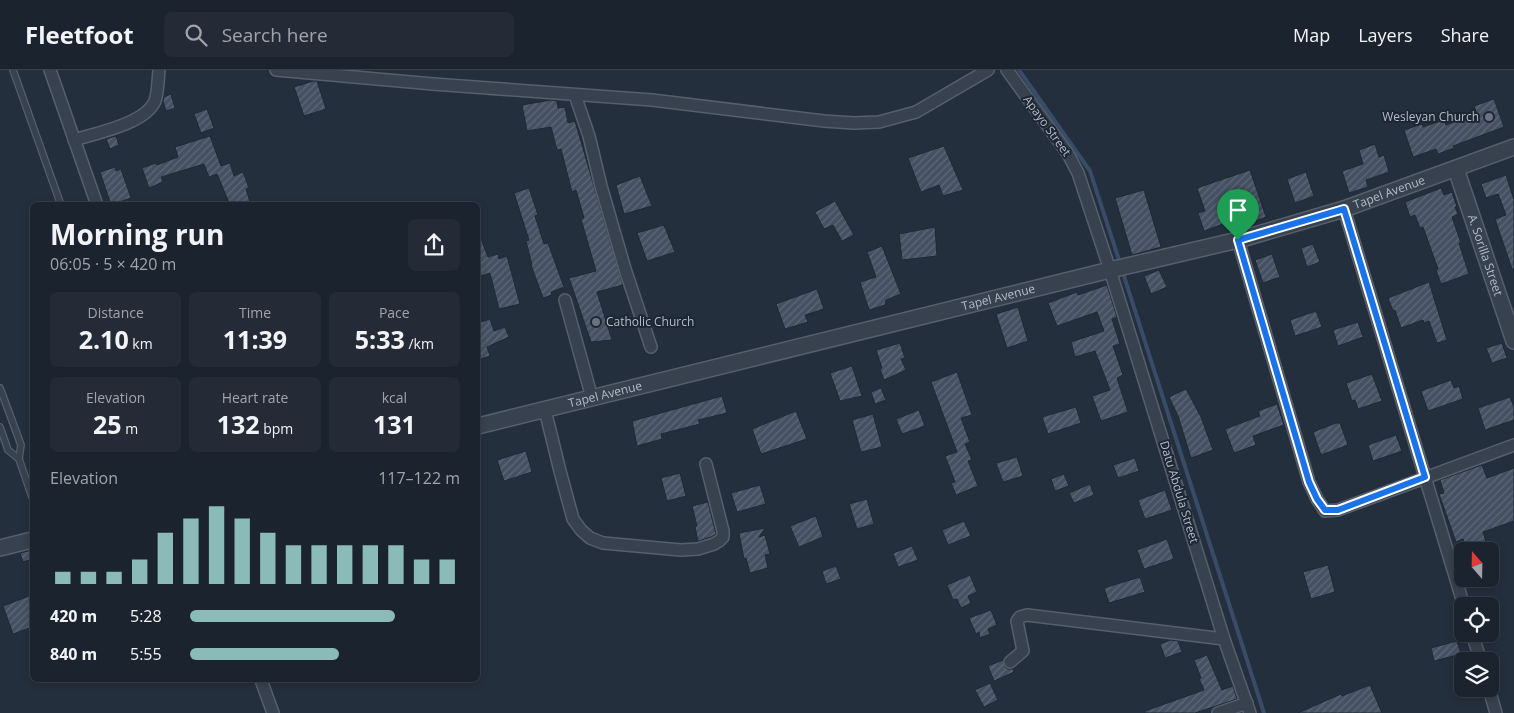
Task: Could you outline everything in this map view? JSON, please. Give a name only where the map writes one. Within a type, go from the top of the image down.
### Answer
[{"type":"street","points":[[50,70],[96,202]]},
{"type":"street","points":[[74,140],[112,128],[143,115],[155,101],[159,70]]},
{"type":"street","points":[[276,70],[652,100],[854,123],[879,122],[916,112],[988,70]]},
{"type":"street","name":"Apayo Street","points":[[1007,70],[1073,162],[1110,270]]},
{"type":"street","points":[[575,95],[589,136],[625,269],[651,347]]},
{"type":"street","name":"Tapel Avenue","points":[[480,426],[1238,240],[1344,209],[1514,148]]},
{"type":"street","name":"A. Sorilla Street","points":[[1456,169],[1514,341]]},
{"type":"street","points":[[1344,209],[1461,597]]},
{"type":"street","points":[[1238,240],[1309,482],[1325,510],[1338,510],[1514,445]]},
{"type":"street","name":"Datu Abdula Street","points":[[1110,270],[1224,639],[1248,708]]},
{"type":"street","points":[[565,300],[592,398]]},
{"type":"street","points":[[545,410],[574,519],[581,530],[590,538],[603,543],[681,550],[698,549],[719,541],[723,537],[723,531],[706,464]]},
{"type":"street","points":[[0,548],[30,540]]},
{"type":"street","points":[[1010,662],[1023,651],[1017,621],[1020,617],[1027,615],[1224,639]]},
{"type":"street","points":[[262,682],[273,713]]},
{"type":"street","points":[[1491,697],[1496,713]]},
{"type":"street","points":[[1218,713],[1248,708]]},
{"type":"lane","points":[[13,70],[60,202]]},
{"type":"lane","points":[[0,388],[21,446],[19,459]]},
{"type":"lane","points":[[0,427],[8,450],[19,459],[29,478]]},
{"type":"building","points":[[317,81],[326,109],[304,116],[294,87]]},
{"type":"building","points":[[171,94],[175,108],[166,111],[163,101],[164,97]]},
{"type":"building","points":[[1494,99],[1504,127],[1453,146],[1454,148],[1438,154],[1436,149],[1413,157],[1404,130],[1422,124],[1423,127],[1444,120],[1446,125],[1477,114],[1474,106]]},
{"type":"building","points":[[551,100],[557,101],[558,108],[565,107],[568,123],[575,121],[623,285],[597,292],[612,340],[591,342],[569,278],[596,271],[581,219],[584,218],[576,190],[572,192],[561,149],[557,150],[551,127],[527,131],[522,105]]},
{"type":"building","points":[[207,109],[214,128],[201,133],[194,114]]},
{"type":"building","points":[[116,136],[119,145],[110,149],[106,139]]},
{"type":"building","points":[[210,136],[221,166],[230,163],[234,176],[243,172],[249,188],[246,189],[250,202],[229,202],[217,174],[209,177],[204,164],[161,177],[163,182],[149,188],[142,168],[156,163],[157,165],[178,157],[175,147]]},
{"type":"building","points":[[1375,144],[1379,157],[1384,155],[1389,172],[1366,180],[1368,187],[1349,193],[1342,171],[1363,164],[1359,150]]},
{"type":"building","points":[[944,146],[963,190],[943,196],[939,185],[921,192],[908,158]]},
{"type":"building","points":[[115,167],[116,171],[121,169],[131,198],[120,202],[110,202],[100,172]]},
{"type":"building","points":[[1250,170],[1266,217],[1248,224],[1245,216],[1204,231],[1198,213],[1205,211],[1197,188]]},
{"type":"building","points":[[1306,172],[1314,196],[1295,203],[1287,179]]},
{"type":"building","points":[[1506,175],[1514,200],[1514,269],[1512,269],[1495,219],[1506,215],[1498,194],[1486,198],[1481,184]]},
{"type":"building","points":[[640,176],[652,206],[624,214],[616,185]]},
{"type":"building","points":[[529,188],[538,215],[535,216],[544,244],[548,243],[564,287],[551,292],[552,295],[543,298],[531,265],[526,241],[529,240],[514,193]]},
{"type":"building","points":[[1441,188],[1444,195],[1452,192],[1457,207],[1455,207],[1458,214],[1452,217],[1469,274],[1441,284],[1436,270],[1438,269],[1423,227],[1420,228],[1415,215],[1410,217],[1405,202]]},
{"type":"building","points":[[1144,190],[1161,247],[1132,255],[1115,198]]},
{"type":"building","points":[[835,201],[854,235],[842,241],[833,225],[824,229],[815,212]]},
{"type":"building","points":[[664,225],[675,252],[647,261],[637,233]]},
{"type":"building","points":[[935,227],[937,256],[902,260],[899,234]]},
{"type":"building","points":[[480,236],[488,257],[498,254],[499,259],[507,256],[520,304],[499,309],[490,273],[481,276]]},
{"type":"building","points":[[1313,244],[1320,262],[1307,267],[1301,248]]},
{"type":"building","points":[[882,246],[901,294],[886,300],[885,305],[869,310],[860,282],[876,277],[867,252]]},
{"type":"building","points":[[1272,254],[1280,277],[1263,283],[1255,260]]},
{"type":"building","points":[[1159,270],[1167,287],[1151,294],[1144,276]]},
{"type":"building","points":[[1429,282],[1447,340],[1437,343],[1429,321],[1424,323],[1423,320],[1401,328],[1395,310],[1393,311],[1388,298]]},
{"type":"building","points":[[1107,285],[1117,317],[1112,319],[1120,344],[1113,346],[1123,375],[1117,378],[1128,412],[1101,421],[1092,396],[1110,390],[1095,351],[1075,357],[1071,342],[1104,331],[1097,312],[1057,326],[1048,303],[1077,292],[1078,295]]},
{"type":"building","points":[[817,289],[824,309],[805,315],[808,322],[785,329],[776,304]]},
{"type":"building","points":[[1018,307],[1028,341],[1007,348],[996,314]]},
{"type":"building","points":[[1316,311],[1322,327],[1295,336],[1290,320]]},
{"type":"building","points":[[490,319],[494,331],[505,327],[509,337],[487,347],[490,356],[480,359],[480,322]]},
{"type":"building","points":[[1358,322],[1363,337],[1338,346],[1333,330]]},
{"type":"building","points":[[900,343],[905,358],[901,359],[906,370],[884,380],[876,350]]},
{"type":"building","points":[[1502,343],[1507,358],[1492,363],[1486,348]]},
{"type":"building","points":[[852,366],[862,396],[840,401],[830,373]]},
{"type":"building","points":[[957,372],[972,415],[961,418],[970,442],[965,444],[972,460],[968,461],[978,486],[956,495],[951,483],[955,482],[945,456],[957,452],[931,382]]},
{"type":"building","points":[[1372,374],[1382,401],[1358,409],[1355,400],[1352,401],[1346,383]]},
{"type":"building","points":[[1451,380],[1454,388],[1459,386],[1463,399],[1428,411],[1421,391]]},
{"type":"building","points":[[881,388],[886,400],[875,404],[871,392]]},
{"type":"building","points":[[1186,389],[1201,417],[1213,450],[1191,458],[1178,416],[1169,397]]},
{"type":"building","points":[[722,396],[727,413],[698,420],[700,424],[661,434],[662,439],[637,446],[632,421]]},
{"type":"building","points":[[1510,397],[1514,407],[1514,420],[1485,430],[1478,408]]},
{"type":"building","points":[[1277,404],[1284,425],[1253,436],[1256,445],[1234,453],[1225,429],[1260,416],[1258,411]]},
{"type":"building","points":[[1076,407],[1081,423],[1048,434],[1042,417]]},
{"type":"building","points":[[919,410],[925,426],[902,434],[896,419]]},
{"type":"building","points":[[796,411],[807,439],[761,454],[752,429]]},
{"type":"building","points":[[873,414],[882,447],[861,452],[852,420]]},
{"type":"building","points":[[1340,423],[1348,445],[1321,455],[1313,432]]},
{"type":"building","points":[[1396,435],[1402,451],[1373,461],[1368,445]]},
{"type":"building","points":[[526,451],[532,472],[504,481],[497,460]]},
{"type":"building","points":[[1017,457],[1023,476],[1003,482],[996,463]]},
{"type":"building","points":[[1135,458],[1139,471],[1118,478],[1113,465]]},
{"type":"building","points":[[1482,465],[1487,478],[1514,468],[1514,521],[1483,532],[1486,542],[1464,542],[1463,539],[1456,542],[1439,494],[1444,493],[1440,480]]},
{"type":"building","points":[[680,473],[686,496],[667,501],[661,478]]},
{"type":"building","points":[[1064,474],[1069,486],[1055,491],[1051,479]]},
{"type":"building","points":[[1090,484],[1094,495],[1074,503],[1069,493]]},
{"type":"building","points":[[760,485],[766,504],[737,512],[731,493]]},
{"type":"building","points":[[1165,490],[1172,510],[1145,519],[1138,500]]},
{"type":"building","points":[[867,499],[874,524],[857,529],[849,504]]},
{"type":"building","points":[[708,502],[716,534],[698,541],[695,527],[697,526],[692,506]]},
{"type":"building","points":[[816,516],[823,537],[799,547],[790,526]]},
{"type":"building","points":[[964,521],[971,536],[948,545],[942,530]]},
{"type":"building","points":[[765,528],[759,537],[765,535],[770,554],[765,555],[768,568],[750,573],[746,558],[744,559],[739,533]]},
{"type":"building","points":[[1167,539],[1174,559],[1144,569],[1137,550]]},
{"type":"building","points":[[912,546],[918,560],[898,567],[893,553]]},
{"type":"building","points":[[30,550],[30,560],[23,562],[20,553]]},
{"type":"building","points":[[1328,565],[1335,592],[1311,599],[1303,572]]},
{"type":"building","points":[[836,566],[841,579],[826,584],[822,571]]},
{"type":"building","points":[[970,575],[977,592],[968,596],[971,603],[961,608],[957,599],[953,600],[947,585]]},
{"type":"building","points":[[1140,577],[1145,592],[1109,603],[1104,588]]},
{"type":"building","points":[[30,596],[30,628],[13,634],[3,606]]},
{"type":"building","points":[[991,610],[997,625],[988,629],[990,634],[980,638],[979,632],[976,634],[969,618]]},
{"type":"building","points":[[1171,640],[1178,641],[1182,652],[1165,658],[1160,644]]},
{"type":"building","points":[[1457,642],[1460,652],[1454,652],[1454,656],[1434,661],[1431,648]]},
{"type":"building","points":[[1207,655],[1222,690],[1233,686],[1237,699],[1195,713],[1145,713],[1145,711],[1204,690],[1194,660]]},
{"type":"building","points":[[1003,660],[1005,667],[1013,669],[1014,672],[994,681],[988,666]]},
{"type":"building","points":[[990,683],[998,700],[984,707],[975,690]]},
{"type":"building","points":[[1370,685],[1382,713],[1298,713],[1341,694],[1342,696]]},
{"type":"waterway","points":[[1019,70],[1090,171],[1120,263]]},
{"type":"waterway","points":[[1122,270],[1264,713]]},
{"type":"place","name":"Wesleyan Church","points":[[1489,117]]},
{"type":"place","name":"Catholic Church","points":[[596,322]]},
{"type":"route","points":[[1344,209],[1425,477],[1338,510],[1325,510],[1309,482],[1238,240],[1344,209]]}]
